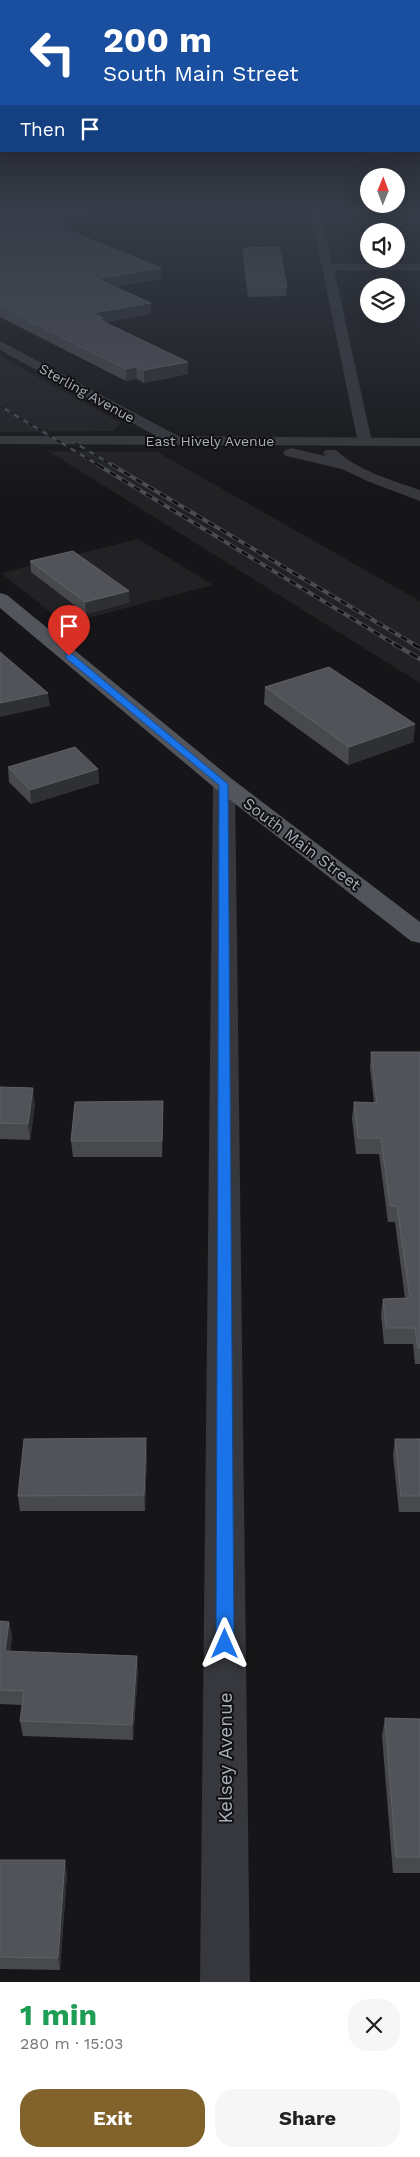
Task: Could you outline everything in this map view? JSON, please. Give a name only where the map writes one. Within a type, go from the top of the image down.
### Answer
[{"type":"main road","name":"South Main Street","points":[[0,599],[224,784],[420,935]]},
{"type":"street","points":[[336,306],[365,442]]},
{"type":"street","name":"Sterling Avenue","points":[[0,345],[175,441]]},
{"type":"street","name":"East Hively Avenue","points":[[0,440],[420,442]]},
{"type":"street","points":[[214,441],[296,454],[345,465],[420,496]]},
{"type":"street","points":[[329,442],[334,458],[345,465]]},
{"type":"street","name":"Kelsey Avenue","points":[[224,784],[225,1982]]},
{"type":"shaded area","points":[[0,356],[121,423],[112,431],[0,432]]},
{"type":"shaded area","points":[[48,451],[157,452],[420,601],[420,683]]},
{"type":"shaded area","points":[[138,539],[213,585],[65,624],[1,573]]},
{"type":"building","points":[[1,306],[130,306],[92,313],[103,318],[98,319],[188,362],[144,370],[136,367],[126,369]]},
{"type":"building","points":[[73,551],[129,591],[85,602],[30,561]]},
{"type":"building","points":[[0,652],[48,693],[0,703]]},
{"type":"building","points":[[329,667],[415,724],[349,747],[265,687]]},
{"type":"building","points":[[75,747],[98,769],[30,790],[8,767]]},
{"type":"building","points":[[371,1052],[420,1052],[420,1348],[418,1348],[415,1328],[386,1328],[383,1299],[410,1298],[397,1206],[390,1206],[381,1138],[358,1138],[354,1102],[377,1103]]},
{"type":"building","points":[[0,1087],[33,1088],[28,1124],[0,1123]]},
{"type":"building","points":[[163,1101],[162,1141],[71,1141],[75,1102]]},
{"type":"building","points":[[146,1438],[144,1495],[18,1496],[24,1439]]},
{"type":"building","points":[[395,1439],[420,1439],[420,1496],[401,1496]]},
{"type":"building","points":[[0,1621],[9,1622],[5,1651],[137,1656],[132,1725],[20,1721],[24,1691],[0,1690]]},
{"type":"building","points":[[385,1718],[420,1719],[420,1857],[396,1857]]},
{"type":"building","points":[[0,1860],[65,1860],[58,1958],[0,1957]]},
{"type":"railway","points":[[0,406],[100,466]]},
{"type":"railway","points":[[75,443],[114,466]]},
{"type":"railway","points":[[98,465],[396,645]]},
{"type":"railway","points":[[112,465],[415,645]]},
{"type":"railway","points":[[394,644],[420,659]]},
{"type":"railway","points":[[413,644],[420,648]]},
{"type":"route","points":[[69,656],[224,784],[225,1644]]}]
